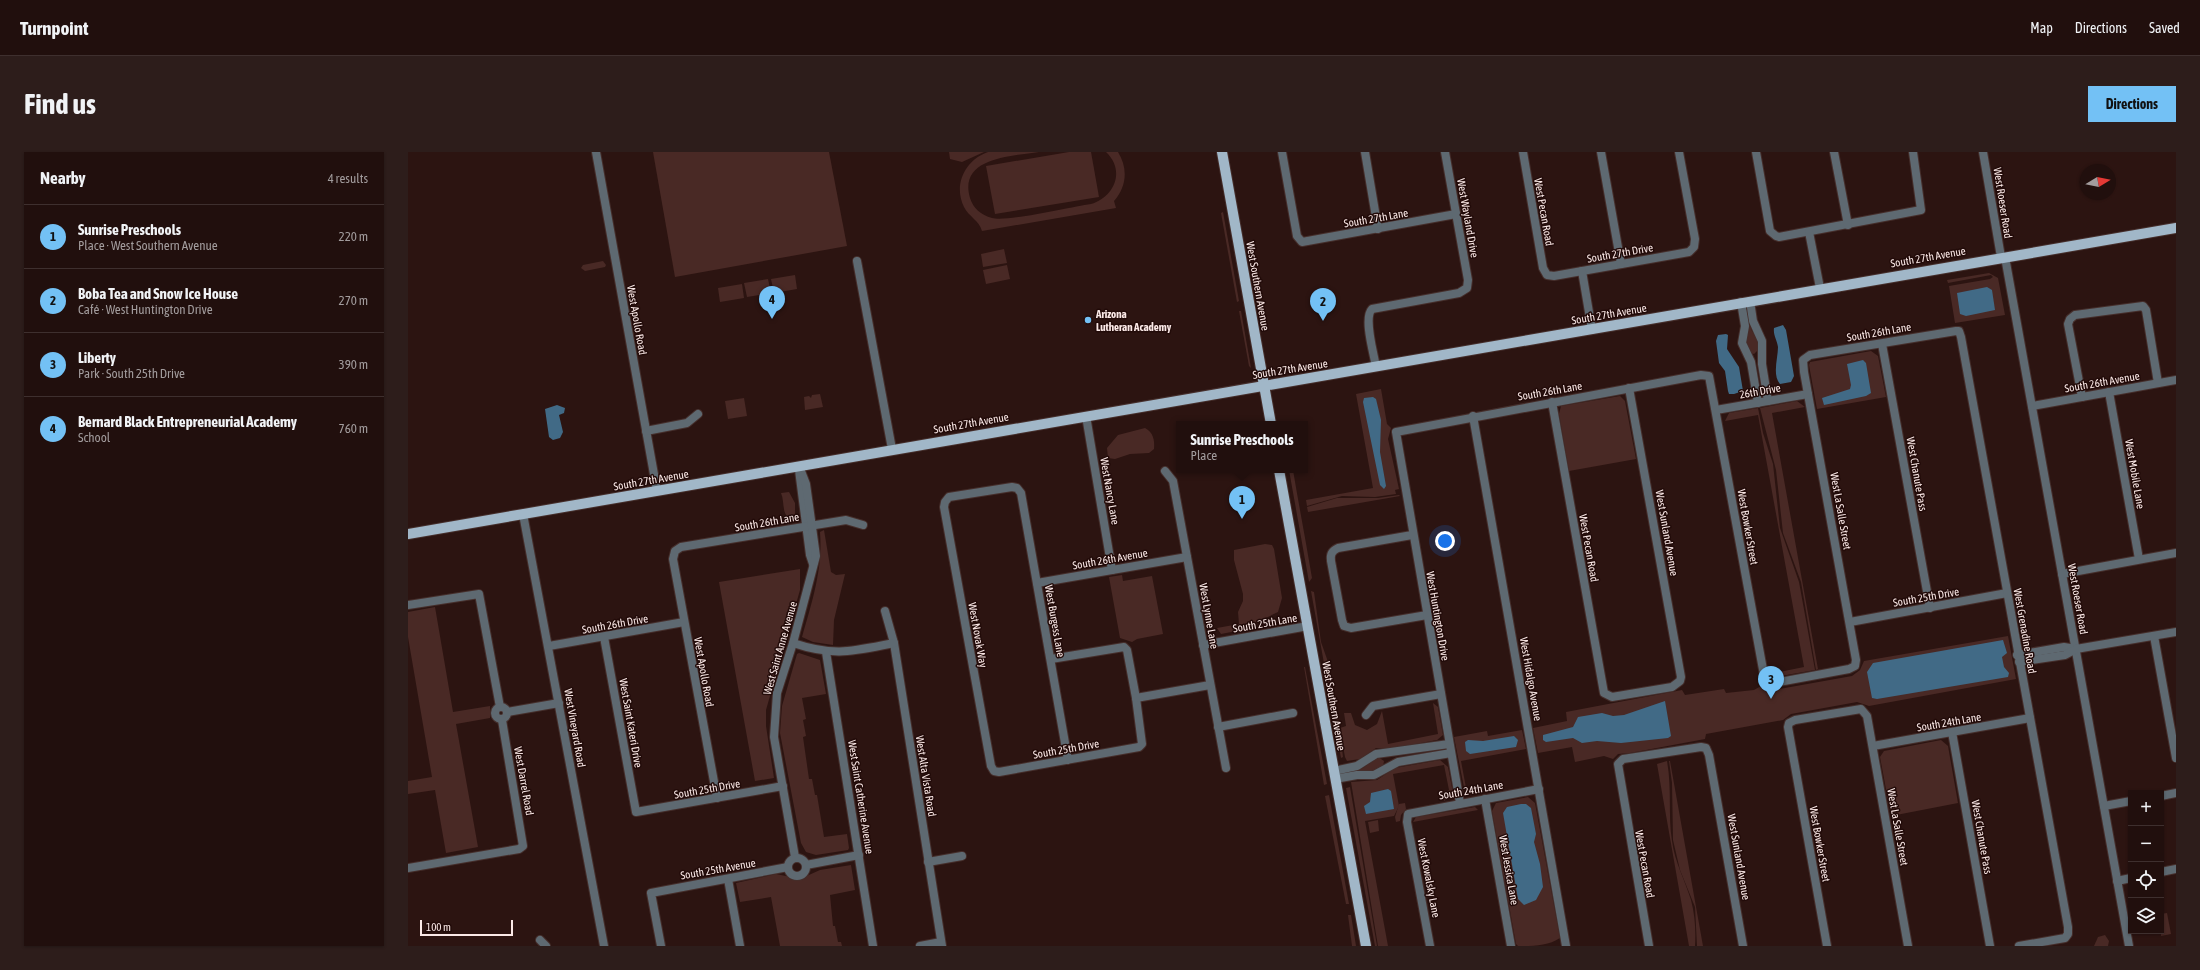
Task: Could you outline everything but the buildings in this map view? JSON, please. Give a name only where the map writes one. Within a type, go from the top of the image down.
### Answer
[{"type":"main road","name":"West Southern Avenue","points":[[1222,152],[1270,421]]},
{"type":"main road","name":"South 27th Avenue","points":[[408,534],[892,449],[1592,330],[1820,288],[2176,228]]},
{"type":"main road","name":"West Southern Avenue","points":[[1280,473],[1366,946]]},
{"type":"street","name":"West Apollo Road","points":[[596,152],[657,491]]},
{"type":"street","name":"South 27th Lane","points":[[1282,152],[1300,240],[1305,242],[1456,214]]},
{"type":"street","points":[[1365,152],[1378,229]]},
{"type":"street","name":"West Wayland Drive","points":[[1376,367],[1368,320],[1369,312],[1375,307],[1460,293],[1467,288],[1468,280],[1445,152]]},
{"type":"street","name":"West Pecan Road","points":[[1523,152],[1543,268],[1547,275]]},
{"type":"street","points":[[1600,152],[1620,264]]},
{"type":"street","name":"South 27th Drive","points":[[1547,275],[1554,276],[1689,252],[1694,247],[1695,239],[1679,152]]},
{"type":"street","points":[[1756,152],[1770,231],[1776,236],[1809,232],[1921,210],[1913,152]]},
{"type":"street","points":[[1834,152],[1848,225]]},
{"type":"street","name":"West Roeser Road","points":[[1983,152],[2032,406],[2129,946]]},
{"type":"street","points":[[1809,232],[1820,288]]},
{"type":"street","points":[[857,261],[892,449]]},
{"type":"street","points":[[1582,271],[1592,330]]},
{"type":"street","points":[[1745,301],[1762,341],[1762,364],[1768,401]]},
{"type":"street","points":[[1745,301],[1745,326],[1742,343],[1750,362],[1758,403]]},
{"type":"street","points":[[2082,397],[2068,324],[2070,319],[2075,315],[2143,306],[2146,310],[2158,383]]},
{"type":"street","name":"South 26th Lane","points":[[1803,360],[1810,356],[1882,344],[1944,331],[1959,331]]},
{"type":"street","name":"West Grenadine Road","points":[[1959,331],[2068,934],[2062,939],[2019,946]]},
{"type":"street","name":"West Chanute Pass","points":[[1882,344],[1930,608]]},
{"type":"street","name":"West La Salle Street","points":[[1803,360],[1856,657],[1855,666]]},
{"type":"street","name":"South 26th Lane","points":[[1396,432],[1473,416],[1701,375],[1709,376]]},
{"type":"street","name":"West Bowker Street","points":[[1709,376],[1766,681],[1774,683],[1847,670],[1855,666]]},
{"type":"street","name":"South 26th Avenue","points":[[2032,406],[2176,380]]},
{"type":"street","name":"West Sunland Avenue","points":[[1607,696],[1612,697],[1672,686],[1680,681],[1681,672],[1629,388]]},
{"type":"street","name":"West Mobile Lane","points":[[2109,392],[2139,559]]},
{"type":"street","name":"26th Drive","points":[[1716,410],[1808,394]]},
{"type":"street","name":"West Pecan Road","points":[[1552,402],[1604,693],[1607,696]]},
{"type":"street","points":[[646,431],[687,423],[698,414]]},
{"type":"street","name":"West Nancy Lane","points":[[1086,416],[1112,570]]},
{"type":"street","name":"West Hidalgo Avenue","points":[[1473,416],[1566,946]]},
{"type":"street","name":"West Huntington Drive","points":[[1396,432],[1412,535],[1460,803]]},
{"type":"street","name":"West Saint Anne Avenue","points":[[795,857],[774,738],[774,720],[777,693],[793,643],[816,556],[810,525],[806,484],[799,466]]},
{"type":"street","name":"West Lynne Lane","points":[[1165,472],[1173,480],[1226,768]]},
{"type":"street","name":"West Novak Way","points":[[994,771],[991,766],[945,502],[950,497],[1017,488]]},
{"type":"street","name":"West Burgess Lane","points":[[1017,488],[1021,493],[1068,760]]},
{"type":"street","name":"West Vineyard Road","points":[[523,514],[549,646],[604,946]]},
{"type":"street","name":"South 26th Lane","points":[[675,551],[681,547],[846,520],[863,525]]},
{"type":"street","points":[[1412,535],[1338,548],[1331,555],[1344,626],[1351,628],[1427,615]]},
{"type":"street","name":"West Apollo Road","points":[[675,551],[673,559],[716,798]]},
{"type":"street","points":[[2062,574],[2176,553]]},
{"type":"street","name":"South 26th Avenue","points":[[1037,583],[1187,557]]},
{"type":"street","name":"South 25th Drive","points":[[1850,622],[2007,593]]},
{"type":"street","name":"West Darrel Road","points":[[408,605],[480,594],[500,707],[496,710],[495,716],[502,720],[523,846],[519,849],[408,868]]},
{"type":"street","name":"West Alta Vista Road","points":[[885,611],[894,643],[942,944]]},
{"type":"street","name":"South 26th Drive","points":[[549,646],[684,622]]},
{"type":"street","name":"South 25th Lane","points":[[1203,645],[1308,626]]},
{"type":"street","points":[[2018,659],[2065,655],[2076,649],[2176,632]]},
{"type":"street","points":[[2154,636],[2176,758]]},
{"type":"street","name":"West Saint Kateri Drive","points":[[604,637],[636,812]]},
{"type":"street","points":[[793,643],[826,652],[848,652],[894,643]]},
{"type":"street","points":[[1051,659],[1124,647],[1127,650],[1136,698],[1210,684]]},
{"type":"street","name":"West Saint Catherine Avenue","points":[[826,652],[873,946]]},
{"type":"street","points":[[1366,715],[1373,706],[1441,694]]},
{"type":"street","name":"South 25th Drive","points":[[994,771],[999,772],[1139,747],[1142,744],[1136,698]]},
{"type":"street","points":[[507,712],[559,703]]},
{"type":"street","points":[[500,707],[505,709],[507,712]]},
{"type":"street","name":"West Bowker Street","points":[[1828,946],[1788,732],[1789,723],[1800,718],[1858,709],[1866,712]]},
{"type":"street","points":[[502,720],[507,716],[507,712]]},
{"type":"street","name":"West La Salle Street","points":[[1866,712],[1908,946]]},
{"type":"street","points":[[1218,727],[1293,713]]},
{"type":"street","name":"South 24th Lane","points":[[1872,746],[2030,718]]},
{"type":"street","name":"West Chanute Pass","points":[[1952,732],[1990,946]]},
{"type":"street","points":[[1335,775],[1357,766],[1376,754],[1449,744]]},
{"type":"street","name":"West Pecan Road","points":[[1648,946],[1619,780],[1619,761],[1622,759],[1693,747],[1706,748]]},
{"type":"street","name":"West Sunland Avenue","points":[[1706,748],[1709,755],[1743,946]]},
{"type":"street","points":[[1335,775],[1374,775],[1400,762],[1451,753]]},
{"type":"street","name":"South 25th Drive","points":[[636,812],[783,786]]},
{"type":"street","name":"South 24th Lane","points":[[1408,814],[1539,789]]},
{"type":"street","points":[[2164,795],[2176,793]]},
{"type":"street","name":"West Jessica Lane","points":[[1485,799],[1511,946]]},
{"type":"street","points":[[2104,806],[2128,802]]},
{"type":"street","name":"West Kowalsky Lane","points":[[1408,814],[1407,822],[1430,946]]},
{"type":"street","points":[[806,865],[859,855]]},
{"type":"street","points":[[928,862],[962,856]]},
{"type":"street","points":[[795,857],[802,859],[806,865],[805,872],[799,876],[792,874],[788,867],[790,862],[795,857]]},
{"type":"street","name":"South 25th Avenue","points":[[661,946],[651,893],[788,867]]},
{"type":"street","points":[[2164,872],[2176,870]]},
{"type":"street","points":[[728,879],[740,946]]},
{"type":"street","points":[[2117,881],[2128,879]]},
{"type":"street","points":[[920,946],[942,944]]},
{"type":"shaded area","points":[[653,152],[829,152],[847,246],[675,277]]},
{"type":"shaded area","points":[[949,152],[984,152],[962,162],[950,159]]},
{"type":"shaded area","points":[[988,152],[1039,152],[1016,155],[990,161],[980,166],[972,174],[968,184],[971,202],[975,208],[988,217],[1000,219],[1025,216],[1091,204],[1099,201],[1106,196],[1111,189],[1115,182],[1116,175],[1112,159],[1106,152],[1118,152],[1125,171],[1122,189],[1114,201],[1116,208],[982,231],[979,224],[964,207],[960,190],[963,174],[967,167],[980,156]]},
{"type":"shaded area","points":[[1069,152],[1091,152],[1099,197],[995,214],[986,166]]},
{"type":"shaded area","points":[[1223,212],[1239,301],[1237,302],[1221,213]]},
{"type":"shaded area","points":[[1004,249],[1007,263],[983,267],[981,254]]},
{"type":"shaded area","points":[[603,261],[606,265],[605,267],[585,271],[581,268],[583,265]]},
{"type":"shaded area","points":[[1007,265],[1010,279],[986,284],[983,270]]},
{"type":"shaded area","points":[[1989,273],[1998,278],[2005,315],[1955,323],[1949,286],[1990,279],[1993,277],[1991,275],[1948,283],[1947,280]]},
{"type":"shaded area","points":[[795,275],[797,289],[774,293],[771,279]]},
{"type":"shaded area","points":[[768,279],[771,293],[747,297],[744,283]]},
{"type":"shaded area","points":[[742,284],[744,298],[720,302],[718,288]]},
{"type":"shaded area","points":[[1239,311],[1241,311],[1251,368],[1249,366]]},
{"type":"shaded area","points":[[1748,318],[1752,331],[1757,337],[1759,349],[1754,354],[1750,353],[1746,349]]},
{"type":"shaded area","points":[[1871,351],[1878,356],[1886,397],[1817,409],[1809,365],[1810,362]]},
{"type":"shaded area","points":[[1381,389],[1387,424],[1391,428],[1388,439],[1399,489],[1395,490],[1396,494],[1375,497],[1342,496],[1307,506],[1306,500],[1373,488],[1356,394]]},
{"type":"shaded area","points":[[820,394],[823,407],[805,410],[804,397],[809,396],[811,398],[812,395]]},
{"type":"shaded area","points":[[1620,396],[1625,401],[1636,459],[1569,471],[1559,414],[1561,406]]},
{"type":"shaded area","points":[[744,398],[747,416],[728,419],[725,401]]},
{"type":"shaded area","points":[[1797,401],[1805,407],[1772,413],[1818,669],[1816,670],[1801,582],[1783,533],[1776,470],[1760,408]]},
{"type":"shaded area","points":[[1758,408],[1763,433],[1773,464],[1780,528],[1799,582],[1815,670],[1775,677],[1770,674],[1804,667],[1758,415],[1725,421],[1729,413]]},
{"type":"shaded area","points":[[1145,428],[1153,437],[1154,449],[1149,453],[1130,454],[1115,459],[1108,458],[1107,448],[1118,435]]},
{"type":"shaded area","points":[[1290,473],[1294,473],[1312,578],[1309,582]]},
{"type":"shaded area","points":[[789,492],[795,503],[795,517],[791,519],[784,511],[781,493]]},
{"type":"shaded area","points":[[1400,496],[1308,512],[1307,507],[1337,498],[1378,498]]},
{"type":"shaded area","points":[[824,530],[831,572],[836,575],[845,574],[834,620],[833,645],[813,642],[802,637],[816,585],[820,559],[820,532]]},
{"type":"shaded area","points":[[1265,544],[1272,545],[1274,549],[1282,598],[1278,612],[1253,624],[1247,629],[1221,634],[1217,628],[1239,624],[1238,612],[1243,601],[1243,594],[1234,560],[1234,550]]},
{"type":"shaded area","points":[[800,569],[800,590],[766,710],[766,726],[774,778],[755,781],[719,582]]},
{"type":"shaded area","points":[[1122,575],[1123,581],[1152,576],[1163,634],[1137,639],[1132,642],[1120,638],[1109,577]]},
{"type":"shaded area","points":[[1311,591],[1314,592],[1321,642],[1327,659],[1338,717],[1343,757],[1341,758]]},
{"type":"shaded area","points":[[435,607],[453,712],[490,706],[490,718],[456,724],[478,847],[446,853],[435,790],[408,794],[408,781],[432,777],[408,637],[408,612]]},
{"type":"shaded area","points":[[2008,636],[2016,679],[1869,706],[1857,702],[1791,714],[1783,720],[1706,734],[1705,739],[1618,754],[1613,759],[1604,756],[1575,762],[1572,747],[1538,753],[1533,728],[1567,721],[1566,712],[1682,690],[1685,695],[1724,689],[1726,693],[1754,690],[1761,686],[1774,690],[1852,676],[1860,670],[1864,661]]},
{"type":"shaded area","points":[[799,653],[820,660],[826,694],[802,698],[806,719],[803,720],[806,736],[803,737],[809,779],[812,779],[815,795],[817,795],[824,837],[847,834],[848,850],[816,855],[806,852],[801,843],[780,733],[782,706],[797,654]]},
{"type":"shaded area","points":[[1304,667],[1327,784],[1324,785]]},
{"type":"shaded area","points":[[1433,703],[1438,707],[1443,735],[1437,740],[1394,748],[1376,748],[1360,759],[1347,761],[1340,730],[1340,728],[1346,726],[1344,713],[1351,713],[1355,725],[1367,730],[1377,724],[1382,711],[1388,744],[1438,734]]},
{"type":"shaded area","points":[[1522,730],[1526,749],[1461,761],[1467,793],[1465,792],[1454,737],[1487,731],[1488,736]]},
{"type":"shaded area","points":[[1941,740],[1948,746],[1958,803],[1891,816],[1880,757],[1884,751]]},
{"type":"shaded area","points":[[1378,757],[1384,761],[1383,767],[1371,772],[1351,772],[1351,770],[1363,768]]},
{"type":"shaded area","points":[[1440,760],[1448,767],[1453,793],[1448,798],[1447,792],[1449,790],[1444,765],[1393,774],[1399,806],[1394,816],[1365,821],[1388,946],[1378,946],[1351,782],[1377,780],[1395,768]]},
{"type":"shaded area","points":[[1667,761],[1672,841],[1675,857],[1689,893],[1692,906],[1695,923],[1695,946],[1689,946],[1657,764]]},
{"type":"shaded area","points":[[1669,761],[1703,946],[1697,946],[1695,907],[1680,870],[1673,840],[1672,783]]},
{"type":"shaded area","points":[[1350,787],[1377,946],[1375,946],[1346,788]]},
{"type":"shaded area","points":[[1329,795],[1349,904],[1346,904],[1325,796]]},
{"type":"shaded area","points":[[1528,797],[1535,803],[1560,938],[1550,943],[1535,946],[1518,946],[1516,944],[1492,811],[1496,803]]},
{"type":"shaded area","points":[[1405,803],[1406,809],[1401,815],[1400,821],[1396,822],[1395,817],[1399,804]]},
{"type":"shaded area","points":[[1475,807],[1478,810],[1413,822],[1416,817]]},
{"type":"shaded area","points":[[1378,820],[1379,831],[1370,833],[1368,822]]},
{"type":"shaded area","points":[[851,865],[855,890],[830,895],[833,926],[835,926],[838,942],[841,942],[842,946],[780,946],[771,897],[740,902],[736,883],[776,874],[800,879],[820,870]]},
{"type":"shaded area","points":[[2167,913],[2171,934],[2161,936],[2161,934],[2164,934],[2164,914]]},
{"type":"shaded area","points":[[1348,915],[1351,915],[1356,946],[1352,946]]},
{"type":"shaded area","points":[[2105,935],[2109,941],[2108,946],[2094,946],[2098,937]]},
{"type":"water","points":[[1987,287],[1992,290],[1995,310],[1966,316],[1960,314],[1957,293]]},
{"type":"water","points":[[1783,325],[1786,330],[1794,376],[1791,382],[1780,384],[1776,376],[1778,347],[1774,328]]},
{"type":"water","points":[[1718,335],[1728,335],[1727,349],[1739,367],[1743,391],[1734,394],[1729,394],[1725,371],[1719,363],[1716,341]]},
{"type":"water","points":[[1863,360],[1866,363],[1871,393],[1866,396],[1824,405],[1822,398],[1850,389],[1851,385],[1847,364]]},
{"type":"water","points":[[1373,397],[1376,399],[1381,420],[1380,452],[1386,486],[1384,489],[1380,485],[1363,402],[1364,398]]},
{"type":"water","points":[[557,405],[565,408],[564,413],[559,415],[563,432],[560,438],[553,440],[549,437],[545,409]]},
{"type":"water","points":[[2003,640],[2007,653],[2002,657],[2004,667],[2009,673],[2008,677],[1877,699],[1872,698],[1867,672],[1873,663]]},
{"type":"water","points":[[1665,701],[1671,736],[1668,738],[1621,743],[1597,741],[1582,743],[1573,738],[1546,742],[1543,740],[1543,735],[1573,727],[1578,717],[1602,713],[1613,716],[1624,715]]},
{"type":"water","points":[[1514,736],[1518,740],[1516,747],[1470,754],[1466,751],[1465,742],[1468,740],[1483,741]]},
{"type":"water","points":[[1388,789],[1391,791],[1394,809],[1366,814],[1364,806],[1370,802],[1371,793]]},
{"type":"water","points":[[1526,804],[1531,808],[1536,834],[1534,842],[1540,864],[1543,887],[1536,900],[1524,905],[1518,899],[1503,813],[1507,807]]},
{"type":"place","name":"Bernard Black Entrepreneurial Academy","points":[[772,319]]},
{"type":"place","name":"Arizona Lutheran Academy","points":[[1088,320]]},
{"type":"place","name":"Boba Tea and Snow Ice House","points":[[1323,321]]},
{"type":"place","name":"Sunrise Preschools","points":[[1242,519]]},
{"type":"place","name":"Liberty","points":[[1771,699]]}]
